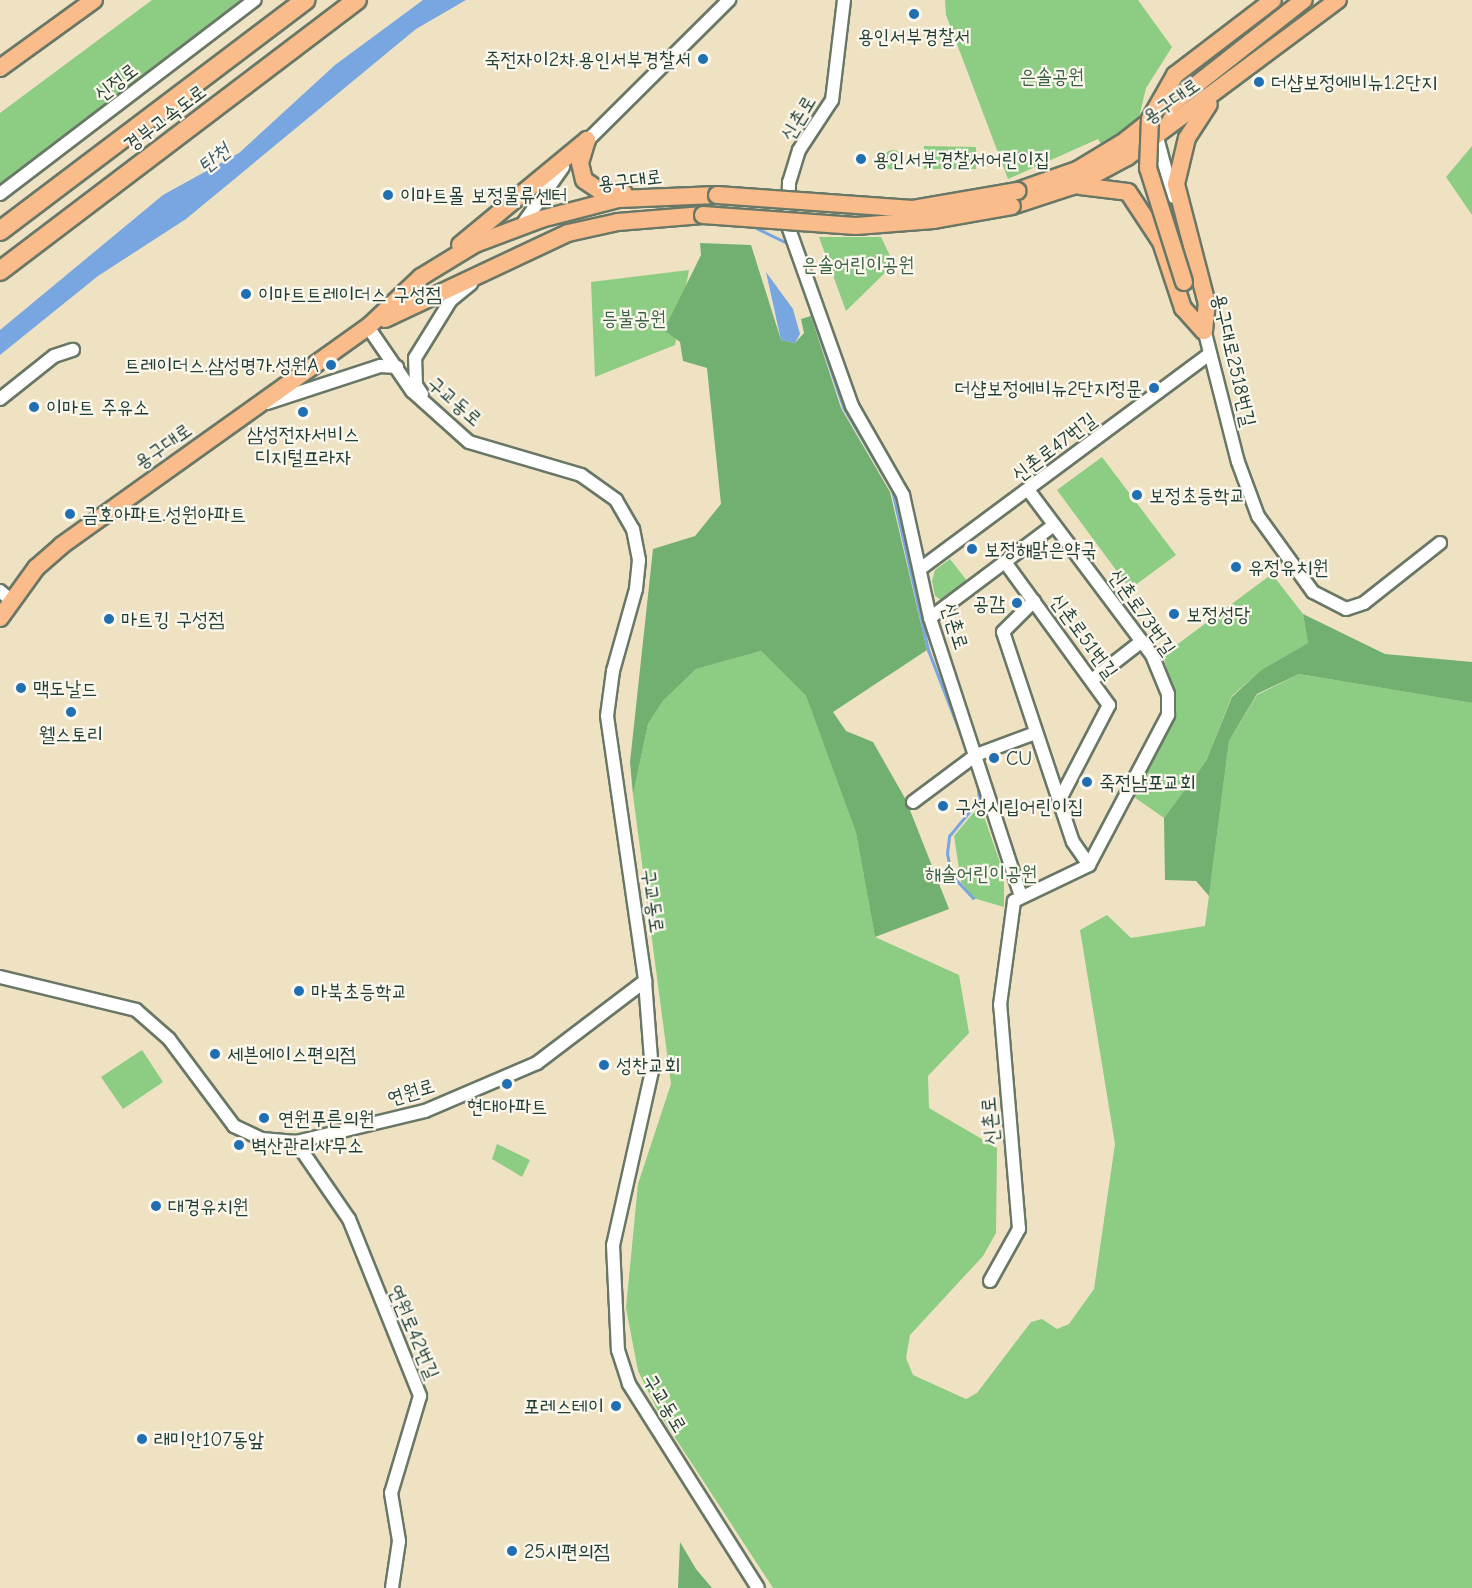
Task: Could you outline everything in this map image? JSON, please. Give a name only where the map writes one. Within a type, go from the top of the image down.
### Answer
[{"type":"highway","name":"경부고속도로","points":[[0,231],[305,0]]},
{"type":"highway","name":"경부고속도로","points":[[0,271],[357,0]]},
{"type":"main road","points":[[0,68],[94,0]]},
{"type":"main road","points":[[1204,331],[1184,282],[1148,168],[1150,119],[1175,75],[1273,0]]},
{"type":"main road","name":"용구대로","points":[[0,618],[6,596],[62,545],[368,327],[421,277],[474,244],[522,225],[655,195],[717,195],[913,209],[1014,199],[1104,154],[1236,56],[1304,0]]},
{"type":"main road","name":"용구대로","points":[[368,327],[495,264],[568,233],[618,222],[703,215],[856,226],[934,220],[1014,199],[1066,189],[1156,137],[1193,112],[1338,0]]},
{"type":"main road","points":[[1193,112],[1189,107],[1228,76],[1236,56]]},
{"type":"main road","points":[[1204,331],[1207,304],[1176,184],[1187,138],[1214,96]]},
{"type":"main road","points":[[587,140],[580,164],[584,180],[599,190],[655,195]]},
{"type":"main road","points":[[421,277],[587,140]]},
{"type":"main road","points":[[1066,189],[1110,162],[1112,157],[1104,154]]},
{"type":"main road","points":[[1066,189],[1128,192],[1161,242],[1183,308],[1204,331]]},
{"type":"main road","points":[[421,301],[501,248],[522,225]]},
{"type":"main road","points":[[368,327],[522,225]]},
{"type":"street","name":"신정로","points":[[0,194],[255,0]]},
{"type":"street","points":[[522,225],[587,140],[729,0]]},
{"type":"street","name":"신촌로","points":[[844,0],[832,100],[800,150],[789,182],[788,226],[852,406],[903,495],[930,618],[1020,894],[1014,901],[1000,1005],[1019,1229],[990,1281]]},
{"type":"street","name":"용구대로2518번길","points":[[1152,120],[1210,354],[1258,516],[1313,592],[1346,609],[1364,603],[1440,543]]},
{"type":"street","points":[[436,415],[416,385],[415,358],[451,300],[495,264]]},
{"type":"street","name":"구교동로","points":[[368,327],[436,415],[469,442],[581,475],[616,500],[633,529],[639,560],[607,716],[645,981],[652,1071],[613,1245],[618,1350],[629,1384],[759,1588]]},
{"type":"street","points":[[0,399],[54,356],[73,350]]},
{"type":"street","name":"신촌로47번길","points":[[920,569],[1210,354]]},
{"type":"street","points":[[254,407],[380,366],[397,367]]},
{"type":"street","name":"신촌로73번길","points":[[1028,490],[1142,640],[1163,676],[1168,715],[1089,865]]},
{"type":"street","points":[[930,618],[1054,525]]},
{"type":"street","name":"신촌로51번길","points":[[1005,561],[1109,705],[1059,801]]},
{"type":"street","points":[[1020,894],[1089,865],[1073,842],[1035,734],[1003,632],[1034,601]]},
{"type":"street","points":[[1092,680],[1142,640]]},
{"type":"street","points":[[913,802],[976,755],[1035,734]]},
{"type":"street","name":"연원로","points":[[0,977],[136,1010],[169,1038],[234,1126],[262,1139],[296,1142],[425,1111],[537,1063],[645,981]]},
{"type":"street","name":"연원로42번길","points":[[296,1142],[349,1219],[420,1396],[391,1493],[399,1541],[392,1588]]},
{"type":"green space","points":[[152,0],[242,0],[0,186],[0,113]]},
{"type":"green space","name":"은솔공원","points":[[945,0],[1138,0],[1172,47],[1146,88],[1138,122],[1101,144],[1098,139],[1008,179],[946,15]]},
{"type":"green space","points":[[924,146],[976,147],[976,169],[924,169]]},
{"type":"green space","points":[[1472,146],[1472,215],[1446,177]]},
{"type":"green space","points":[[893,150],[900,153],[903,160],[900,167],[893,170],[886,167],[883,160],[886,153]]},
{"type":"green space","name":"은솔어린이공원","points":[[819,237],[881,237],[894,264],[846,311]]},
{"type":"green space","points":[[700,243],[751,245],[781,340],[795,343],[804,333],[801,319],[811,316],[841,408],[890,492],[927,650],[833,712],[846,731],[873,742],[906,800],[949,909],[875,937],[856,833],[806,696],[761,651],[696,669],[663,701],[648,724],[633,795],[630,762],[653,549],[695,536],[721,504],[707,368],[683,361],[680,342],[664,330],[701,255]]},
{"type":"green space","name":"등불공원","points":[[689,270],[675,345],[595,377],[591,282]]},
{"type":"green space","points":[[1102,457],[1176,555],[1130,589],[1057,490]]},
{"type":"green space","points":[[950,559],[968,582],[943,601],[935,596],[932,581],[935,570]]},
{"type":"green space","points":[[1272,574],[1303,614],[1308,643],[1261,670],[1232,696],[1206,761],[1164,818],[1134,797],[1172,724],[1176,703],[1163,655]]},
{"type":"green space","points":[[1303,614],[1385,654],[1472,662],[1472,703],[1299,674],[1257,694],[1229,741],[1209,896],[1196,881],[1165,880],[1164,818],[1206,761],[1232,697],[1261,670],[1308,643]]},
{"type":"green space","points":[[761,651],[806,696],[856,833],[875,937],[959,975],[969,1033],[928,1076],[929,1108],[997,1148],[996,1233],[983,1256],[910,1335],[906,1358],[913,1375],[966,1399],[977,1393],[1031,1322],[1042,1319],[1057,1329],[1069,1324],[1094,1289],[1115,1144],[1080,930],[1107,915],[1131,938],[1205,926],[1229,741],[1257,695],[1299,674],[1472,703],[1472,1588],[773,1588],[659,1413],[638,1371],[626,1308],[638,1184],[671,1084],[633,795],[648,724],[663,701],[696,669]]},
{"type":"green space","name":"해솔어린이공원","points":[[980,805],[1004,874],[1004,907],[973,898],[961,882],[954,836]]},
{"type":"green space","points":[[142,1050],[163,1082],[123,1109],[101,1077]]},
{"type":"green space","points":[[497,1144],[530,1160],[522,1177],[492,1159]]},
{"type":"green space","points":[[680,1542],[696,1569],[712,1588],[678,1588]]},
{"type":"water","name":"탄천","points":[[423,0],[466,0],[416,29],[186,219],[98,276],[0,355],[0,330],[163,195],[239,153],[335,65]]},
{"type":"water","points":[[766,272],[793,309],[800,334],[795,343],[781,340]]},
{"type":"waterway","points":[[752,226],[789,244]]},
{"type":"waterway","points":[[798,273],[843,407],[892,490],[928,650],[967,751]]},
{"type":"waterway","points":[[973,898],[951,874],[947,853],[949,836],[979,800],[977,779]]},
{"type":"place","name":"용인서부경찰서","points":[[914,14]]},
{"type":"place","name":"죽전자이2차.용인서부경찰서","points":[[703,59]]},
{"type":"place","name":"더샵보정에비뉴1.2단지","points":[[1259,82]]},
{"type":"place","name":"용인서부경찰서어린이집","points":[[861,159]]},
{"type":"place","name":"이마트몰 보정물류센터","points":[[388,195]]},
{"type":"place","name":"이마트트레이더스 구성점","points":[[246,294]]},
{"type":"place","name":"트레이더스.삼성명가.성원A","points":[[331,365]]},
{"type":"place","name":"더샵보정에비뉴2단지정문","points":[[1154,388]]},
{"type":"place","name":"이마트 주유소","points":[[34,407]]},
{"type":"place","name":"삼성전자서비스 디지털프라자","points":[[303,412]]},
{"type":"place","name":"보정초등학교","points":[[1137,495]]},
{"type":"place","name":"금호아파트.성원아파트","points":[[70,514]]},
{"type":"place","name":"보정해맑은약국","points":[[972,549]]},
{"type":"place","name":"유정유치원","points":[[1236,567]]},
{"type":"place","name":"공감","points":[[1017,603]]},
{"type":"place","name":"보정성당","points":[[1174,614]]},
{"type":"place","name":"마트킹 구성점","points":[[109,619]]},
{"type":"place","name":"맥도날드","points":[[21,688]]},
{"type":"place","name":"웰스토리","points":[[71,712]]},
{"type":"place","name":"CU","points":[[994,758]]},
{"type":"place","name":"죽전남포교회","points":[[1087,782]]},
{"type":"place","name":"구성시립어린이집","points":[[943,806]]},
{"type":"place","name":"마북초등학교","points":[[299,991]]},
{"type":"place","name":"세븐에이스편의점","points":[[215,1054]]},
{"type":"place","name":"성찬교회","points":[[604,1065]]},
{"type":"place","name":"현대아파트","points":[[507,1084]]},
{"type":"place","name":"연원푸른의원","points":[[264,1118]]},
{"type":"place","name":"벽산관리사무소","points":[[239,1145]]},
{"type":"place","name":"대경유치원","points":[[156,1206]]},
{"type":"place","name":"포레스테이","points":[[616,1406]]},
{"type":"place","name":"래미안107동앞","points":[[142,1439]]},
{"type":"place","name":"25시편의점","points":[[512,1551]]}]
